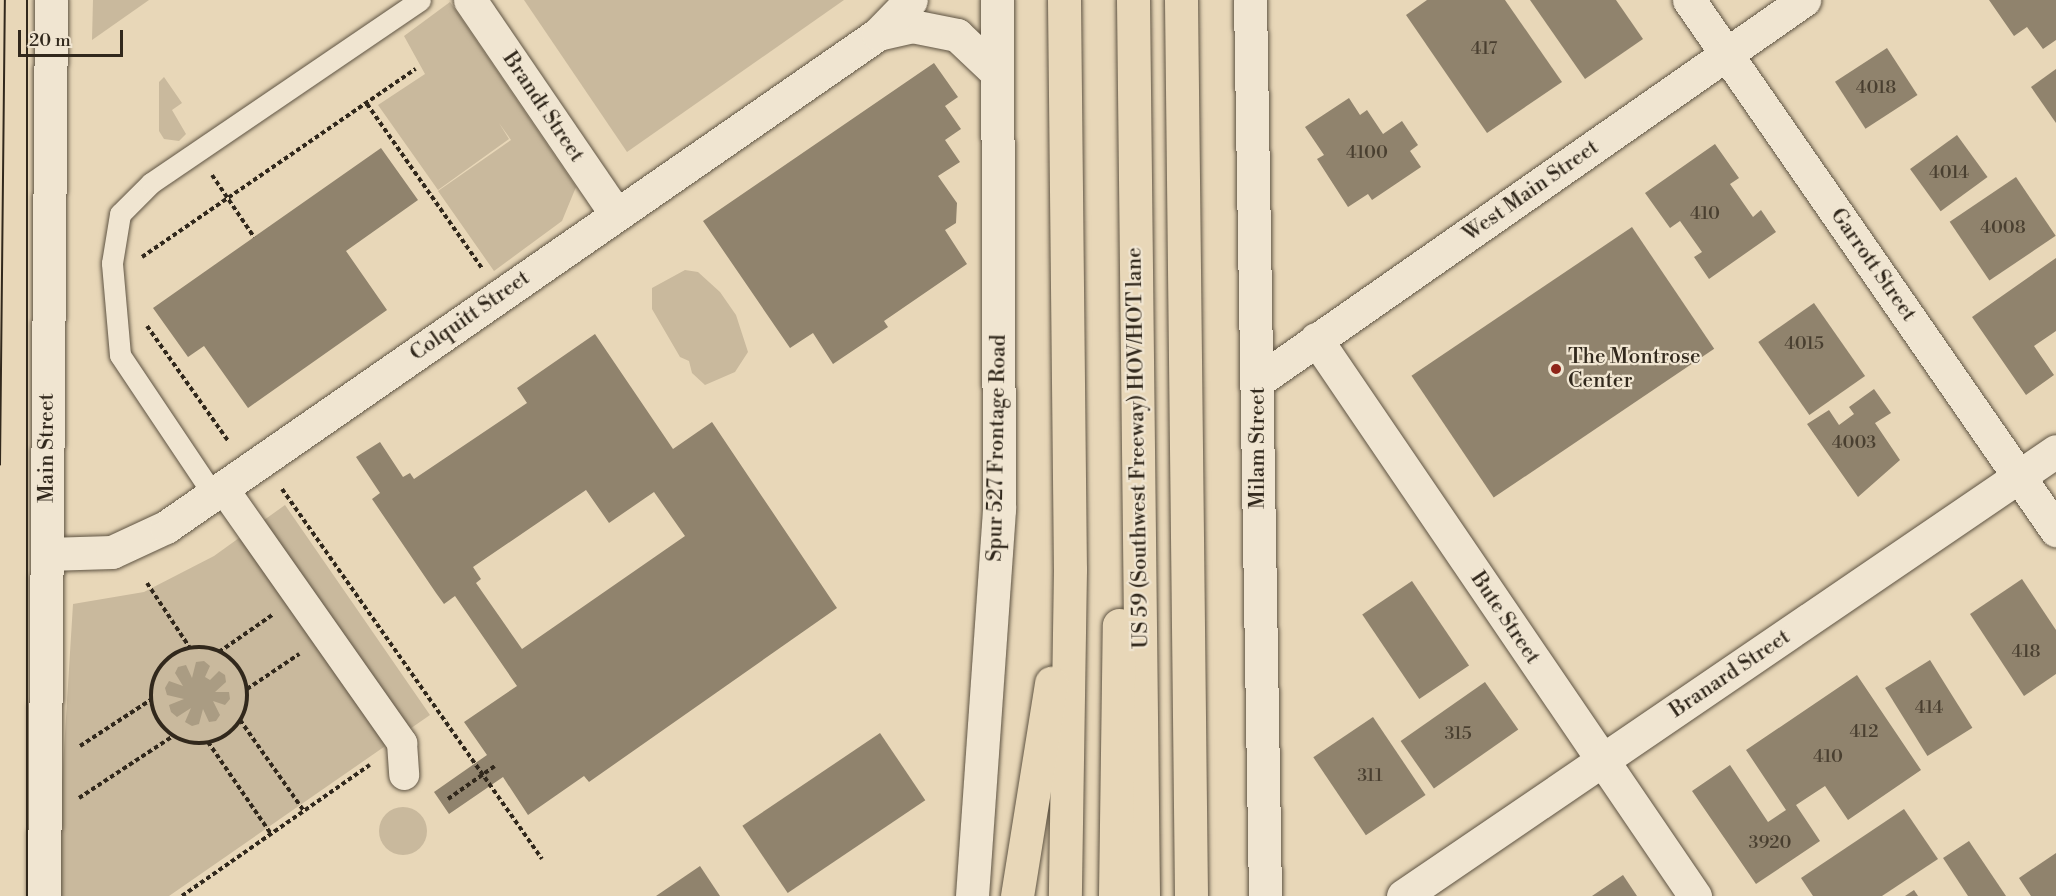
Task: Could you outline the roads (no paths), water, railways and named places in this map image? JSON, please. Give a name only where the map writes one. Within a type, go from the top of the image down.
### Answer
[{"type":"highway","points":[[1064,0],[1070,569],[1065,896]]},
{"type":"highway","name":"US 59 (Southwest Freeway) HOV/HOT lane","points":[[1133,0],[1143,896]]},
{"type":"highway","points":[[1181,0],[1191,896]]},
{"type":"highway","points":[[1115,896],[1134,122]]},
{"type":"highway","points":[[1017,896],[1070,569]]},
{"type":"street","name":"Main Street","points":[[44,896],[51,0]]},
{"type":"street","name":"Brandt Street","points":[[470,0],[616,214]]},
{"type":"street","name":"Colquitt Street","points":[[46,554],[112,552],[166,527],[878,34],[911,0]]},
{"type":"street","name":"Spur 527 Frontage Road","points":[[972,896],[999,509],[997,0]]},
{"type":"street","name":"Milam Street","points":[[1250,0],[1258,381],[1264,896]]},
{"type":"street","name":"Garrott Street","points":[[1689,0],[2056,530]]},
{"type":"street","name":"West Main Street","points":[[1258,381],[1804,0]]},
{"type":"street","name":"Colquitt Street","points":[[878,34],[912,26],[957,35],[997,73]]},
{"type":"street","name":"Bute Street","points":[[1316,339],[1695,896]]},
{"type":"street","name":"Branard Street","points":[[1403,896],[2056,451]]},
{"type":"street","points":[[218,491],[299,595],[402,742],[405,775]]},
{"type":"lane","points":[[218,491],[131,376],[120,355],[114,315],[113,232],[120,214],[150,183],[420,0]]},
{"type":"tram line","points":[[0,465],[5,0]]},
{"type":"tram line","points":[[27,0],[28,896]]},
{"type":"place","name":"The Montrose Center","points":[[1556,369]]}]
